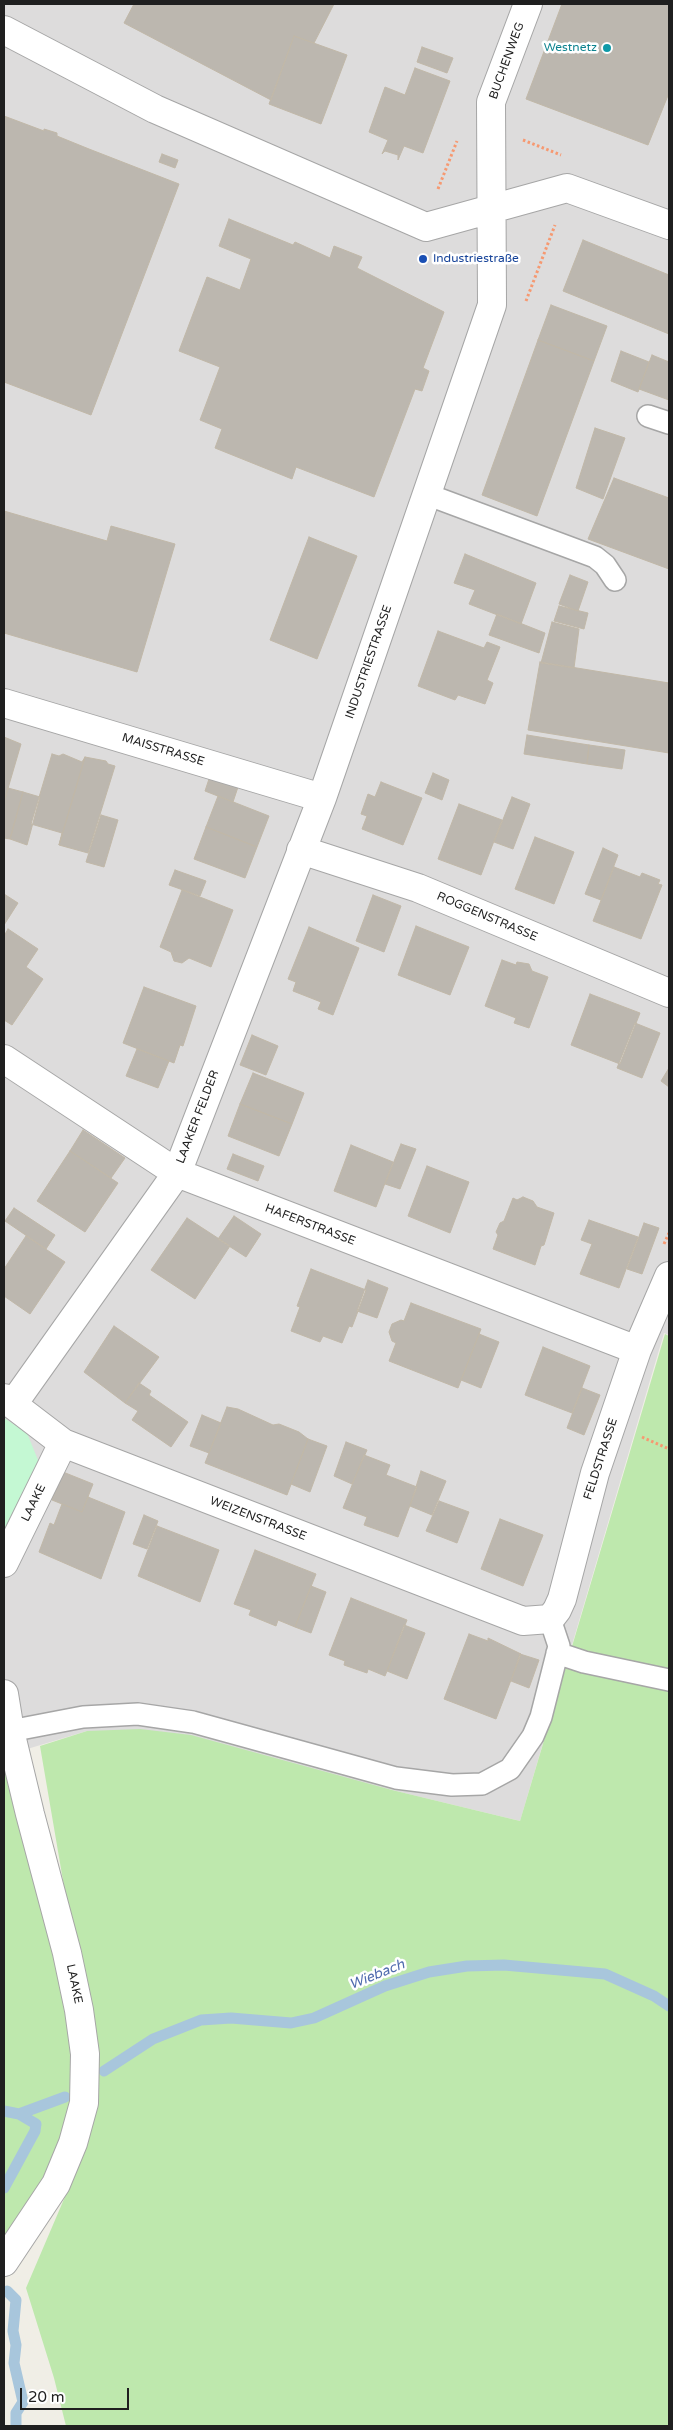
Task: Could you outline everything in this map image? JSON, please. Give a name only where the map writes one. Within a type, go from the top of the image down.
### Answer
[{"type":"street","name":"BUCHENWEG","points":[[491,209],[491,102],[528,4]]},
{"type":"street","points":[[4,30],[155,109],[426,227],[568,188],[669,225]]},
{"type":"street","name":"INDUSTRIESTRASSE","points":[[322,798],[492,305],[491,209]]},
{"type":"street","name":"MAISSTRASSE","points":[[4,703],[322,798]]},
{"type":"street","name":"LAAKER FELDER","points":[[8,1401],[177,1174],[322,798]]},
{"type":"street","name":"ROGGENSTRASSE","points":[[301,850],[418,888],[669,993]]},
{"type":"street","name":"HAFERSTRASSE","points":[[4,1059],[177,1174],[637,1350]]},
{"type":"street","name":"FELDSTRASSE","points":[[536,1620],[557,1610],[562,1599],[595,1473],[637,1350],[669,1276]]},
{"type":"street","name":"WEIZENSTRASSE","points":[[8,1401],[63,1443],[536,1620]]},
{"type":"street","name":"LAAKE","points":[[4,1563],[63,1443]]},
{"type":"street","name":"LAAKE","points":[[4,1694],[10,1731],[67,1953],[79,2010],[84,2054],[84,2103],[73,2143],[56,2184],[5,2260]]},
{"type":"lane","points":[[648,416],[669,423]]},
{"type":"lane","points":[[426,494],[595,557],[605,565],[615,580]]},
{"type":"lane","points":[[10,1731],[83,1717],[138,1714],[193,1722],[396,1778],[452,1785],[482,1784],[510,1769],[534,1736],[541,1717],[559,1646],[536,1620]]},
{"type":"lane","points":[[557,1653],[584,1662],[669,1680]]},
{"type":"path","points":[[433,193],[438,188],[447,169],[459,134]]},
{"type":"path","points":[[642,1437],[669,1449]]},
{"type":"shaded area","points":[[4,4],[669,4],[669,1335],[664,1333],[520,1821],[392,1790],[87,1731],[4,1756]]},
{"type":"green space","points":[[665,1334],[669,1336],[669,2426],[66,2426],[54,2378],[26,2288],[82,2157],[92,2050],[40,1746],[87,1731],[140,1729],[191,1735],[392,1790],[520,1821]]},
{"type":"green space","points":[[4,1418],[27,1433],[40,1465],[4,1533]]},
{"type":"green space","points":[[4,1766],[63,1990],[75,2058],[72,2108],[47,2175],[4,2239]]},
{"type":"building","points":[[134,4],[334,4],[314,43],[294,36],[271,100],[124,23]]},
{"type":"building","name":"Westnetz","points":[[562,4],[669,4],[669,93],[648,145],[526,99]]},
{"type":"building","points":[[294,36],[347,55],[321,124],[269,104]]},
{"type":"building","points":[[422,47],[453,58],[447,73],[417,62]]},
{"type":"building","points":[[415,68],[450,81],[423,153],[404,146],[398,160],[398,155],[385,151],[382,154],[388,140],[369,132],[385,87],[405,95]]},
{"type":"building","points":[[4,116],[44,131],[44,129],[57,133],[57,136],[179,184],[91,415],[4,382]]},
{"type":"building","points":[[162,154],[178,160],[175,168],[159,162]]},
{"type":"building","points":[[229,219],[293,245],[295,242],[330,258],[334,246],[362,257],[357,268],[444,312],[423,368],[429,371],[422,391],[415,389],[374,497],[296,467],[292,479],[215,448],[222,429],[200,420],[220,367],[179,351],[207,277],[240,290],[251,259],[219,246]]},
{"type":"building","points":[[583,240],[669,275],[669,334],[563,291]]},
{"type":"building","points":[[551,305],[607,326],[594,361],[538,340]]},
{"type":"building","points":[[538,340],[594,361],[537,516],[482,495]]},
{"type":"building","points":[[621,351],[649,362],[638,392],[611,381]]},
{"type":"building","points":[[652,355],[669,362],[669,400],[639,389]]},
{"type":"building","points":[[595,428],[625,438],[603,499],[576,488]]},
{"type":"building","points":[[614,478],[669,498],[669,569],[588,539]]},
{"type":"building","points":[[4,511],[107,541],[111,526],[175,544],[137,672],[4,633]]},
{"type":"building","points":[[309,537],[357,556],[317,659],[270,640]]},
{"type":"building","points":[[465,554],[536,583],[521,624],[469,604],[475,590],[454,583]]},
{"type":"building","points":[[570,575],[588,582],[578,611],[559,604]]},
{"type":"building","points":[[559,606],[588,613],[584,629],[554,621]]},
{"type":"building","points":[[497,614],[545,633],[539,653],[489,635]]},
{"type":"building","points":[[552,622],[579,629],[574,668],[541,663]]},
{"type":"building","points":[[438,631],[484,648],[487,642],[500,647],[487,680],[493,683],[485,704],[458,695],[455,700],[418,686]]},
{"type":"building","points":[[540,662],[669,683],[669,753],[528,730]]},
{"type":"building","points":[[527,735],[589,745],[587,764],[524,754]]},
{"type":"building","points":[[4,737],[21,744],[4,802]]},
{"type":"building","points":[[589,745],[625,750],[622,769],[587,764]]},
{"type":"building","points":[[52,754],[59,756],[63,754],[82,762],[85,757],[59,845],[62,833],[31,824]]},
{"type":"building","points":[[85,757],[106,761],[108,764],[115,766],[88,853],[59,845]]},
{"type":"building","points":[[433,773],[449,780],[442,800],[425,793]]},
{"type":"building","points":[[210,776],[238,787],[233,802],[205,791]]},
{"type":"building","points":[[381,782],[422,798],[403,845],[362,829],[367,816],[361,814],[368,794],[375,797]]},
{"type":"building","points":[[8,788],[23,792],[10,839],[4,838],[4,802]]},
{"type":"building","points":[[23,792],[40,797],[27,845],[10,839]]},
{"type":"building","points":[[218,796],[269,816],[257,847],[206,827]]},
{"type":"building","points":[[512,797],[530,804],[513,849],[494,842]]},
{"type":"building","points":[[459,804],[502,820],[481,875],[438,859]]},
{"type":"building","points":[[101,815],[118,820],[104,867],[86,862]]},
{"type":"building","points":[[206,827],[257,847],[245,878],[194,859]]},
{"type":"building","points":[[535,837],[574,852],[554,904],[515,889]]},
{"type":"building","points":[[603,848],[618,855],[601,900],[585,894]]},
{"type":"building","points":[[614,867],[640,877],[642,873],[660,880],[658,884],[662,885],[641,939],[593,921]]},
{"type":"building","points":[[175,870],[206,881],[200,896],[169,885]]},
{"type":"building","points":[[182,890],[233,910],[211,967],[189,958],[182,963],[174,961],[171,952],[160,947]]},
{"type":"building","points":[[4,894],[18,903],[4,925]]},
{"type":"building","points":[[373,895],[401,906],[384,952],[356,941]]},
{"type":"building","points":[[416,926],[469,947],[450,995],[398,975]]},
{"type":"building","points":[[309,927],[359,948],[333,1015],[318,1009],[321,1002],[293,991],[296,982],[288,979]]},
{"type":"building","points":[[8,929],[38,949],[26,967],[43,979],[12,1025],[4,1020],[4,936]]},
{"type":"building","points":[[502,960],[516,965],[517,962],[529,964],[532,971],[548,977],[529,1028],[514,1023],[516,1018],[485,1006]]},
{"type":"building","points":[[144,987],[196,1006],[183,1046],[180,1045],[174,1063],[123,1043]]},
{"type":"building","points":[[590,994],[640,1013],[620,1064],[571,1045]]},
{"type":"building","points":[[635,1023],[660,1033],[642,1078],[617,1068]]},
{"type":"building","points":[[252,1035],[278,1046],[266,1075],[240,1065]]},
{"type":"building","points":[[137,1049],[169,1061],[158,1088],[126,1076]]},
{"type":"building","points":[[669,1068],[669,1087],[661,1081]]},
{"type":"building","points":[[253,1073],[304,1093],[292,1124],[240,1104]]},
{"type":"building","points":[[240,1104],[292,1124],[279,1156],[228,1136]]},
{"type":"building","points":[[83,1130],[125,1158],[111,1178],[70,1151]]},
{"type":"building","points":[[401,1144],[416,1149],[400,1189],[385,1184]]},
{"type":"building","points":[[351,1145],[393,1162],[376,1207],[334,1191]]},
{"type":"building","points":[[70,1151],[118,1183],[85,1232],[37,1201]]},
{"type":"building","points":[[233,1154],[264,1166],[258,1181],[227,1169]]},
{"type":"building","points":[[427,1166],[469,1182],[450,1233],[408,1216]]},
{"type":"building","points":[[523,1197],[533,1201],[537,1207],[554,1213],[544,1245],[541,1246],[535,1265],[493,1249],[498,1235],[496,1232],[500,1223],[504,1221],[513,1198],[517,1200]]},
{"type":"building","points":[[14,1208],[55,1235],[46,1249],[5,1221]]},
{"type":"building","points":[[234,1216],[261,1234],[246,1257],[218,1239]]},
{"type":"building","points":[[187,1218],[230,1246],[195,1299],[151,1270]]},
{"type":"building","points":[[589,1220],[638,1237],[619,1288],[580,1274],[592,1244],[581,1240]]},
{"type":"building","points":[[644,1223],[659,1228],[642,1274],[627,1269]]},
{"type":"building","points":[[26,1236],[65,1262],[30,1314],[4,1296],[4,1269]]},
{"type":"building","points":[[311,1269],[366,1290],[352,1327],[349,1326],[342,1343],[323,1336],[320,1342],[291,1331],[300,1307],[297,1306]]},
{"type":"building","points":[[368,1280],[388,1288],[377,1318],[357,1311]]},
{"type":"building","points":[[411,1303],[481,1329],[458,1388],[389,1361],[396,1343],[392,1341],[389,1332],[392,1324],[401,1320],[404,1321]]},
{"type":"building","points":[[114,1326],[159,1357],[125,1403],[84,1372]]},
{"type":"building","points":[[479,1334],[499,1342],[481,1388],[461,1380]]},
{"type":"building","points":[[543,1347],[590,1366],[572,1413],[525,1395]]},
{"type":"building","points":[[139,1383],[151,1391],[149,1395],[188,1422],[171,1447],[132,1420],[138,1411],[125,1403]]},
{"type":"building","points":[[582,1388],[600,1395],[584,1435],[567,1428]]},
{"type":"building","points":[[227,1407],[238,1409],[273,1425],[279,1424],[299,1432],[308,1439],[287,1495],[205,1463]]},
{"type":"building","points":[[202,1415],[221,1423],[209,1453],[190,1446]]},
{"type":"building","points":[[308,1439],[327,1446],[310,1492],[291,1484]]},
{"type":"building","points":[[346,1442],[367,1450],[352,1484],[334,1476]]},
{"type":"building","points":[[364,1455],[390,1465],[386,1475],[417,1487],[398,1537],[364,1525],[367,1517],[343,1508]]},
{"type":"building","points":[[421,1471],[446,1481],[432,1515],[410,1506]]},
{"type":"building","points":[[63,1472],[93,1484],[82,1512],[52,1500]]},
{"type":"building","points":[[88,1497],[125,1512],[101,1579],[39,1552],[50,1523],[54,1525],[62,1504],[82,1512]]},
{"type":"building","points":[[439,1501],[469,1512],[457,1543],[426,1531]]},
{"type":"building","points":[[144,1515],[158,1521],[147,1549],[133,1544]]},
{"type":"building","points":[[500,1519],[543,1535],[523,1586],[481,1569]]},
{"type":"building","points":[[157,1526],[219,1550],[200,1602],[138,1576]]},
{"type":"building","points":[[255,1550],[316,1574],[295,1627],[278,1620],[276,1626],[249,1615],[251,1610],[234,1604]]},
{"type":"building","points":[[311,1586],[326,1592],[311,1633],[295,1627]]},
{"type":"building","points":[[351,1598],[407,1620],[385,1676],[368,1669],[367,1673],[344,1665],[345,1661],[329,1655]]},
{"type":"building","points":[[404,1625],[425,1633],[407,1679],[387,1671]]},
{"type":"building","points":[[469,1634],[488,1641],[488,1638],[521,1654],[496,1719],[444,1699]]},
{"type":"building","points":[[520,1654],[539,1660],[529,1688],[511,1681]]},
{"type":"waterway","name":"Wiebach","points":[[104,2071],[153,2039],[201,2020],[231,2018],[291,2023],[314,2018],[385,1986],[429,1972],[467,1966],[504,1965],[605,1974],[654,1996],[669,2006]]},
{"type":"waterway","name":"Wiebach","points":[[4,2111],[19,2114],[65,2097]]},
{"type":"waterway","points":[[4,2188],[35,2131],[36,2124],[19,2114]]},
{"type":"waterway","points":[[7,2291],[16,2300],[13,2331],[16,2345],[14,2363],[23,2402],[16,2413],[16,2426]]},
{"type":"place","name":"Westnetz","points":[[607,48]]},
{"type":"place","name":"Industriestraße","points":[[423,259]]}]
